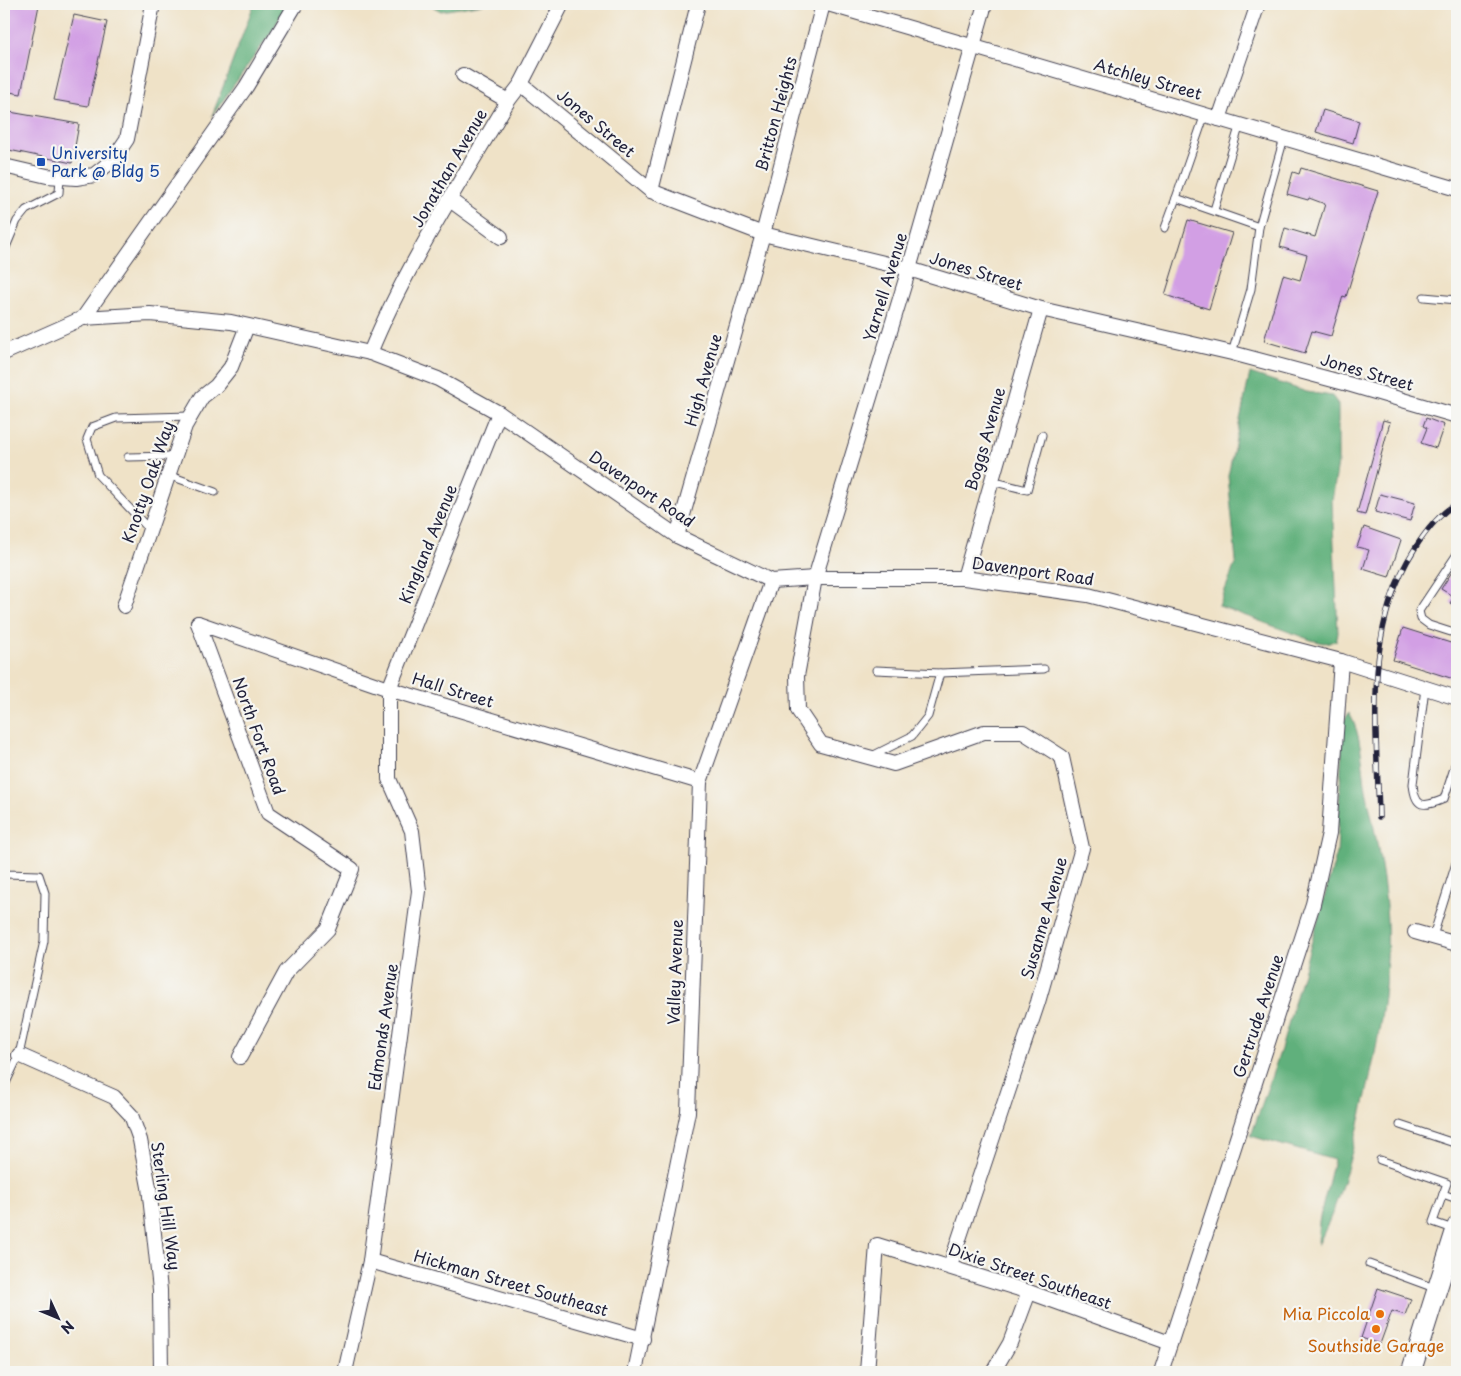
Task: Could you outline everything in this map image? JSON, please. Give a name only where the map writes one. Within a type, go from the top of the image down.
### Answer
[{"type":"main road","points":[[1411,1372],[1457,1228]]},
{"type":"street","points":[[4,166],[60,177],[76,178],[94,174],[112,161],[127,139],[153,4]]},
{"type":"street","points":[[83,318],[246,87],[296,4]]},
{"type":"street","name":"Jonathan Avenue","points":[[370,353],[384,320],[450,200],[508,101],[521,84],[562,4]]},
{"type":"street","points":[[650,191],[698,4]]},
{"type":"street","name":"Britton Heights","points":[[763,234],[823,4]]},
{"type":"street","name":"Atchley Street","points":[[828,4],[1457,189]]},
{"type":"street","name":"Yarnell Avenue","points":[[815,578],[909,269],[984,4]]},
{"type":"street","points":[[1219,119],[1258,4]]},
{"type":"street","points":[[463,75],[508,101]]},
{"type":"street","name":"Jones Street","points":[[521,84],[650,191],[763,234],[909,269],[1041,309],[1232,353],[1457,416]]},
{"type":"street","points":[[450,200],[500,237]]},
{"type":"street","name":"High Avenue","points":[[677,536],[763,234]]},
{"type":"street","name":"Boggs Avenue","points":[[964,578],[1041,309]]},
{"type":"street","name":"Davenport Road","points":[[4,353],[83,318],[150,314],[231,322],[370,353],[438,379],[499,413],[677,536],[771,581],[815,578],[964,578],[1088,595],[1341,661],[1457,698]]},
{"type":"street","name":"Knotty Oak Way","points":[[124,606],[185,426],[202,397],[216,386],[231,366],[246,326]]},
{"type":"street","name":"Kingland Avenue","points":[[389,689],[499,413]]},
{"type":"street","name":"Susanne Avenue","points":[[815,578],[797,676],[798,710],[821,744],[894,764],[984,732],[1023,732],[1062,756],[1082,848],[1038,1002],[950,1266]]},
{"type":"street","name":"Valley Avenue","points":[[635,1372],[688,1112],[700,782],[771,581]]},
{"type":"street","name":"Hall Street","points":[[198,623],[389,689],[700,782]]},
{"type":"street","name":"North Fort Road","points":[[198,623],[268,813],[352,870],[328,929],[286,972],[240,1057]]},
{"type":"street","name":"Gertrude Avenue","points":[[1161,1372],[1313,904],[1329,833],[1341,661]]},
{"type":"street","name":"Edmonds Avenue","points":[[345,1372],[370,1261],[419,891],[412,831],[389,779],[389,689]]},
{"type":"street","points":[[1415,932],[1457,944]]},
{"type":"street","name":"Sterling Hill Way","points":[[19,1055],[114,1097],[131,1115],[140,1140],[149,1187],[160,1290],[161,1372]]},
{"type":"street","name":"Dixie Street Southeast","points":[[867,1372],[877,1245],[950,1266],[1029,1292],[1170,1343]]},
{"type":"street","name":"Hickman Street Southeast","points":[[370,1261],[643,1339]]},
{"type":"street","points":[[993,1372],[1010,1343],[1029,1292]]},
{"type":"lane","points":[[1165,228],[1205,114]]},
{"type":"lane","points":[[1214,210],[1240,124]]},
{"type":"lane","points":[[1232,353],[1251,289],[1259,227],[1284,138]]},
{"type":"lane","points":[[4,252],[17,221],[26,210],[59,193],[60,177]]},
{"type":"lane","points":[[1176,198],[1259,227]]},
{"type":"lane","points":[[1424,297],[1457,300]]},
{"type":"lane","points":[[150,530],[98,475],[87,439],[92,427],[116,418],[191,416]]},
{"type":"lane","points":[[991,481],[1027,490],[1042,435]]},
{"type":"lane","points":[[128,457],[175,456]]},
{"type":"lane","points":[[168,475],[215,492]]},
{"type":"lane","points":[[1457,554],[1420,611],[1421,619],[1429,625],[1457,634]]},
{"type":"lane","points":[[876,670],[940,673],[1044,669]]},
{"type":"lane","points":[[869,757],[912,736],[928,716],[940,673]]},
{"type":"lane","points":[[1426,688],[1413,784],[1414,796],[1420,804],[1428,806],[1444,799],[1457,759]]},
{"type":"lane","points":[[1433,936],[1457,860]]},
{"type":"lane","points":[[4,865],[5,874],[39,875],[46,892],[44,941],[19,1055],[4,1087]]},
{"type":"lane","points":[[1400,1125],[1457,1144]]},
{"type":"lane","points":[[1380,1160],[1447,1183],[1433,1222],[1457,1228]]},
{"type":"lane","points":[[1443,1194],[1457,1199]]},
{"type":"lane","points":[[1369,1264],[1437,1289]]},
{"type":"green space","points":[[254,4],[287,4],[273,30],[212,116]]},
{"type":"green space","points":[[428,4],[483,4],[441,11]]},
{"type":"green space","points":[[1250,373],[1307,392],[1332,396],[1338,404],[1338,463],[1332,501],[1338,633],[1336,641],[1324,643],[1311,640],[1219,606],[1236,561],[1228,476]]},
{"type":"green space","points":[[1349,713],[1357,730],[1366,790],[1383,877],[1386,906],[1387,958],[1378,1036],[1362,1112],[1338,1197],[1318,1245],[1319,1221],[1334,1160],[1251,1136],[1281,1049],[1337,853],[1343,722]]},
{"type":"building","points":[[6,4],[39,5],[21,94],[4,91],[4,15]]},
{"type":"building","points":[[74,15],[107,22],[88,106],[54,100]]},
{"type":"building","points":[[1323,110],[1359,121],[1353,143],[1316,132]]},
{"type":"building","points":[[4,111],[79,124],[72,163],[4,149]]},
{"type":"building","points":[[1301,168],[1378,191],[1346,297],[1343,296],[1331,336],[1312,331],[1305,353],[1264,341],[1283,275],[1300,280],[1307,255],[1280,247],[1285,228],[1315,237],[1325,204],[1309,198],[1308,200],[1287,194],[1293,172],[1299,174]]},
{"type":"building","points":[[1188,220],[1232,233],[1209,309],[1165,295]]},
{"type":"building","points":[[1426,418],[1444,425],[1436,448],[1421,443],[1427,428],[1423,426]]},
{"type":"building","points":[[1383,420],[1390,422],[1365,515],[1357,513]]},
{"type":"building","points":[[1380,494],[1415,503],[1410,521],[1375,512]]},
{"type":"building","points":[[1364,527],[1401,540],[1389,577],[1363,569],[1369,550],[1357,547]]},
{"type":"building","points":[[1457,564],[1457,608],[1450,603],[1454,597],[1441,589]]},
{"type":"building","points":[[1403,628],[1457,645],[1457,680],[1393,660]]},
{"type":"building","points":[[1378,1288],[1411,1299],[1405,1315],[1392,1311],[1380,1344],[1361,1338]]},
{"type":"railway","points":[[1379,817],[1376,749],[1377,680],[1380,646],[1387,613],[1398,581],[1418,543],[1438,518],[1457,503]]},
{"type":"place","name":"University Park @ Bldg 5","points":[[41,162]]},
{"type":"place","name":"Mia Piccola","points":[[1380,1314]]},
{"type":"place","name":"Southside Garage","points":[[1376,1329]]}]
